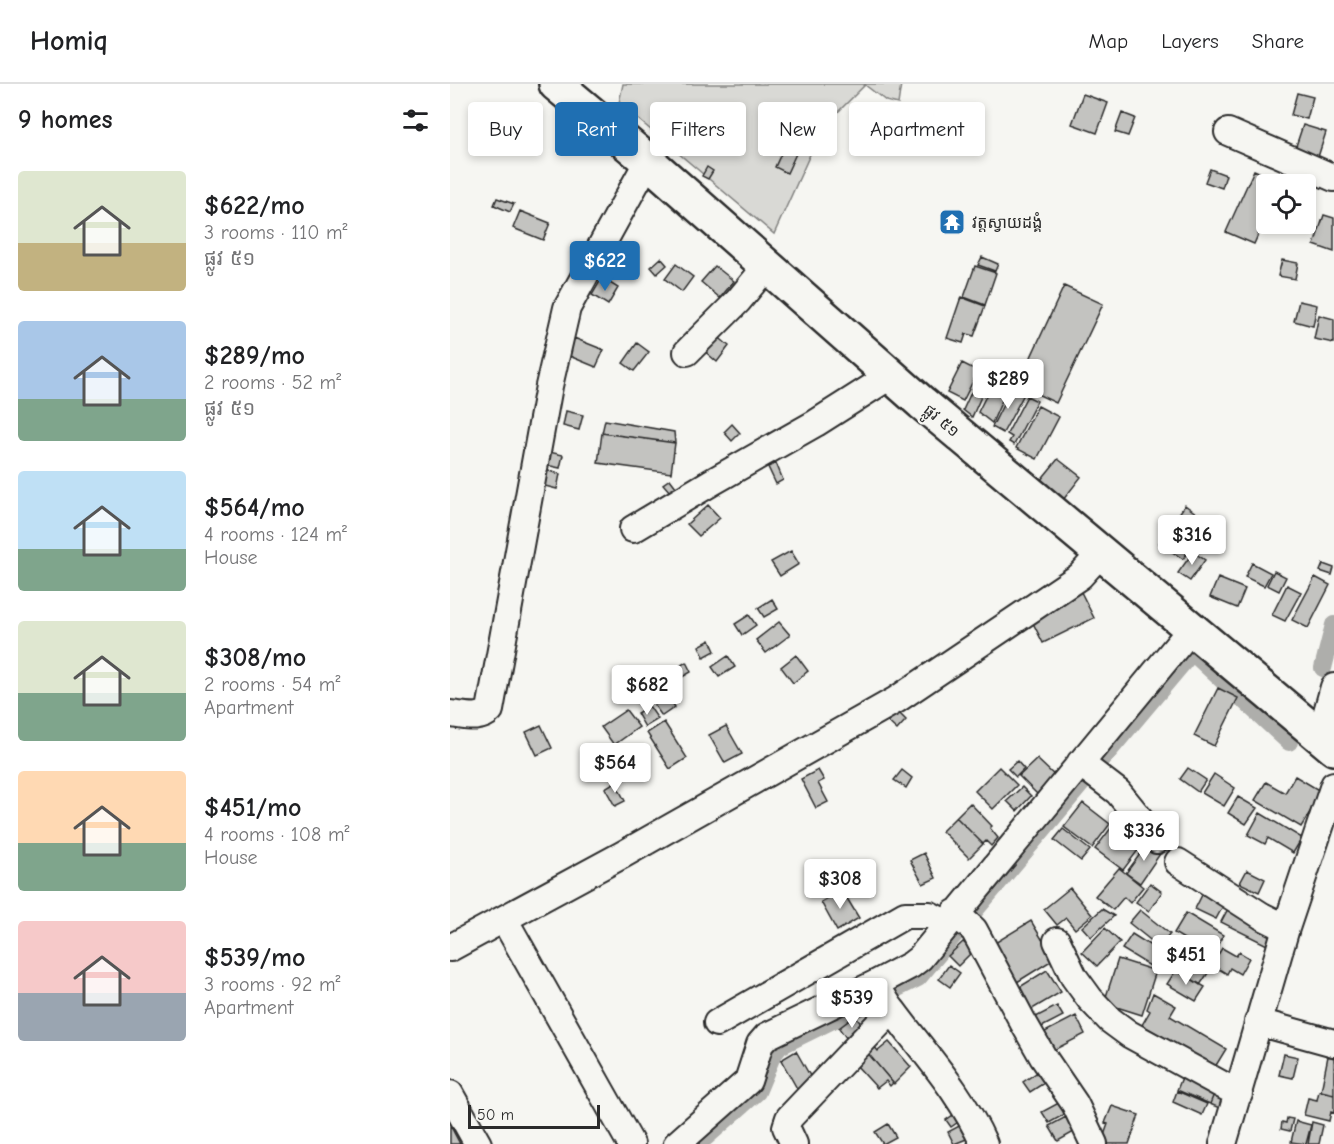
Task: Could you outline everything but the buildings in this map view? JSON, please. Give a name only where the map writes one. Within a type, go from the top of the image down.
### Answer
[{"type":"main road","name":"ផ្លូវ ៥១","points":[[556,84],[648,161],[890,376],[1327,742]]},
{"type":"street","points":[[1227,132],[1334,178]]},
{"type":"street","points":[[450,714],[478,717],[490,710],[549,386],[567,308],[648,161]]},
{"type":"street","points":[[687,352],[738,301],[766,267]]},
{"type":"street","points":[[633,529],[816,423],[890,376]]},
{"type":"street","points":[[450,948],[622,855],[896,700],[1080,576],[1101,554]]},
{"type":"street","points":[[794,1144],[786,1127],[789,1118],[911,965],[960,921],[1088,769],[1192,628]]},
{"type":"street","points":[[1327,742],[1334,687]]},
{"type":"street","points":[[1088,769],[1127,802],[1157,840]]},
{"type":"street","points":[[1222,1144],[1239,1094],[1286,928],[1334,785]]},
{"type":"street","points":[[1178,862],[1262,916],[1286,928]]},
{"type":"street","points":[[717,1023],[905,915],[930,915],[960,921],[1075,1104],[1094,1144]]},
{"type":"street","points":[[504,919],[631,1144]]},
{"type":"street","points":[[1057,941],[1074,977],[1090,999],[1110,1020],[1129,1034],[1239,1094]]},
{"type":"street","points":[[677,1144],[748,1081],[760,1044],[767,1036],[884,997]]},
{"type":"street","points":[[884,997],[949,1082],[984,1144]]},
{"type":"street","points":[[1258,1022],[1334,1042]]},
{"type":"street","points":[[450,1094],[478,1144]]},
{"type":"shaded area","points":[[623,84],[901,84],[898,102],[886,101],[865,85],[837,113],[837,102],[758,102],[758,156],[809,156],[774,234],[682,156],[746,156],[746,102],[650,102],[650,129],[638,119],[638,102],[619,102]]},
{"type":"waterway","points":[[1323,668],[1334,625]]},
{"type":"waterway","points":[[698,1144],[757,1092],[772,1056],[780,1046],[918,978],[1192,652],[1289,742]]},
{"type":"place","name":"វត្តស្វាយដង្គំ","points":[[952,222]]}]
